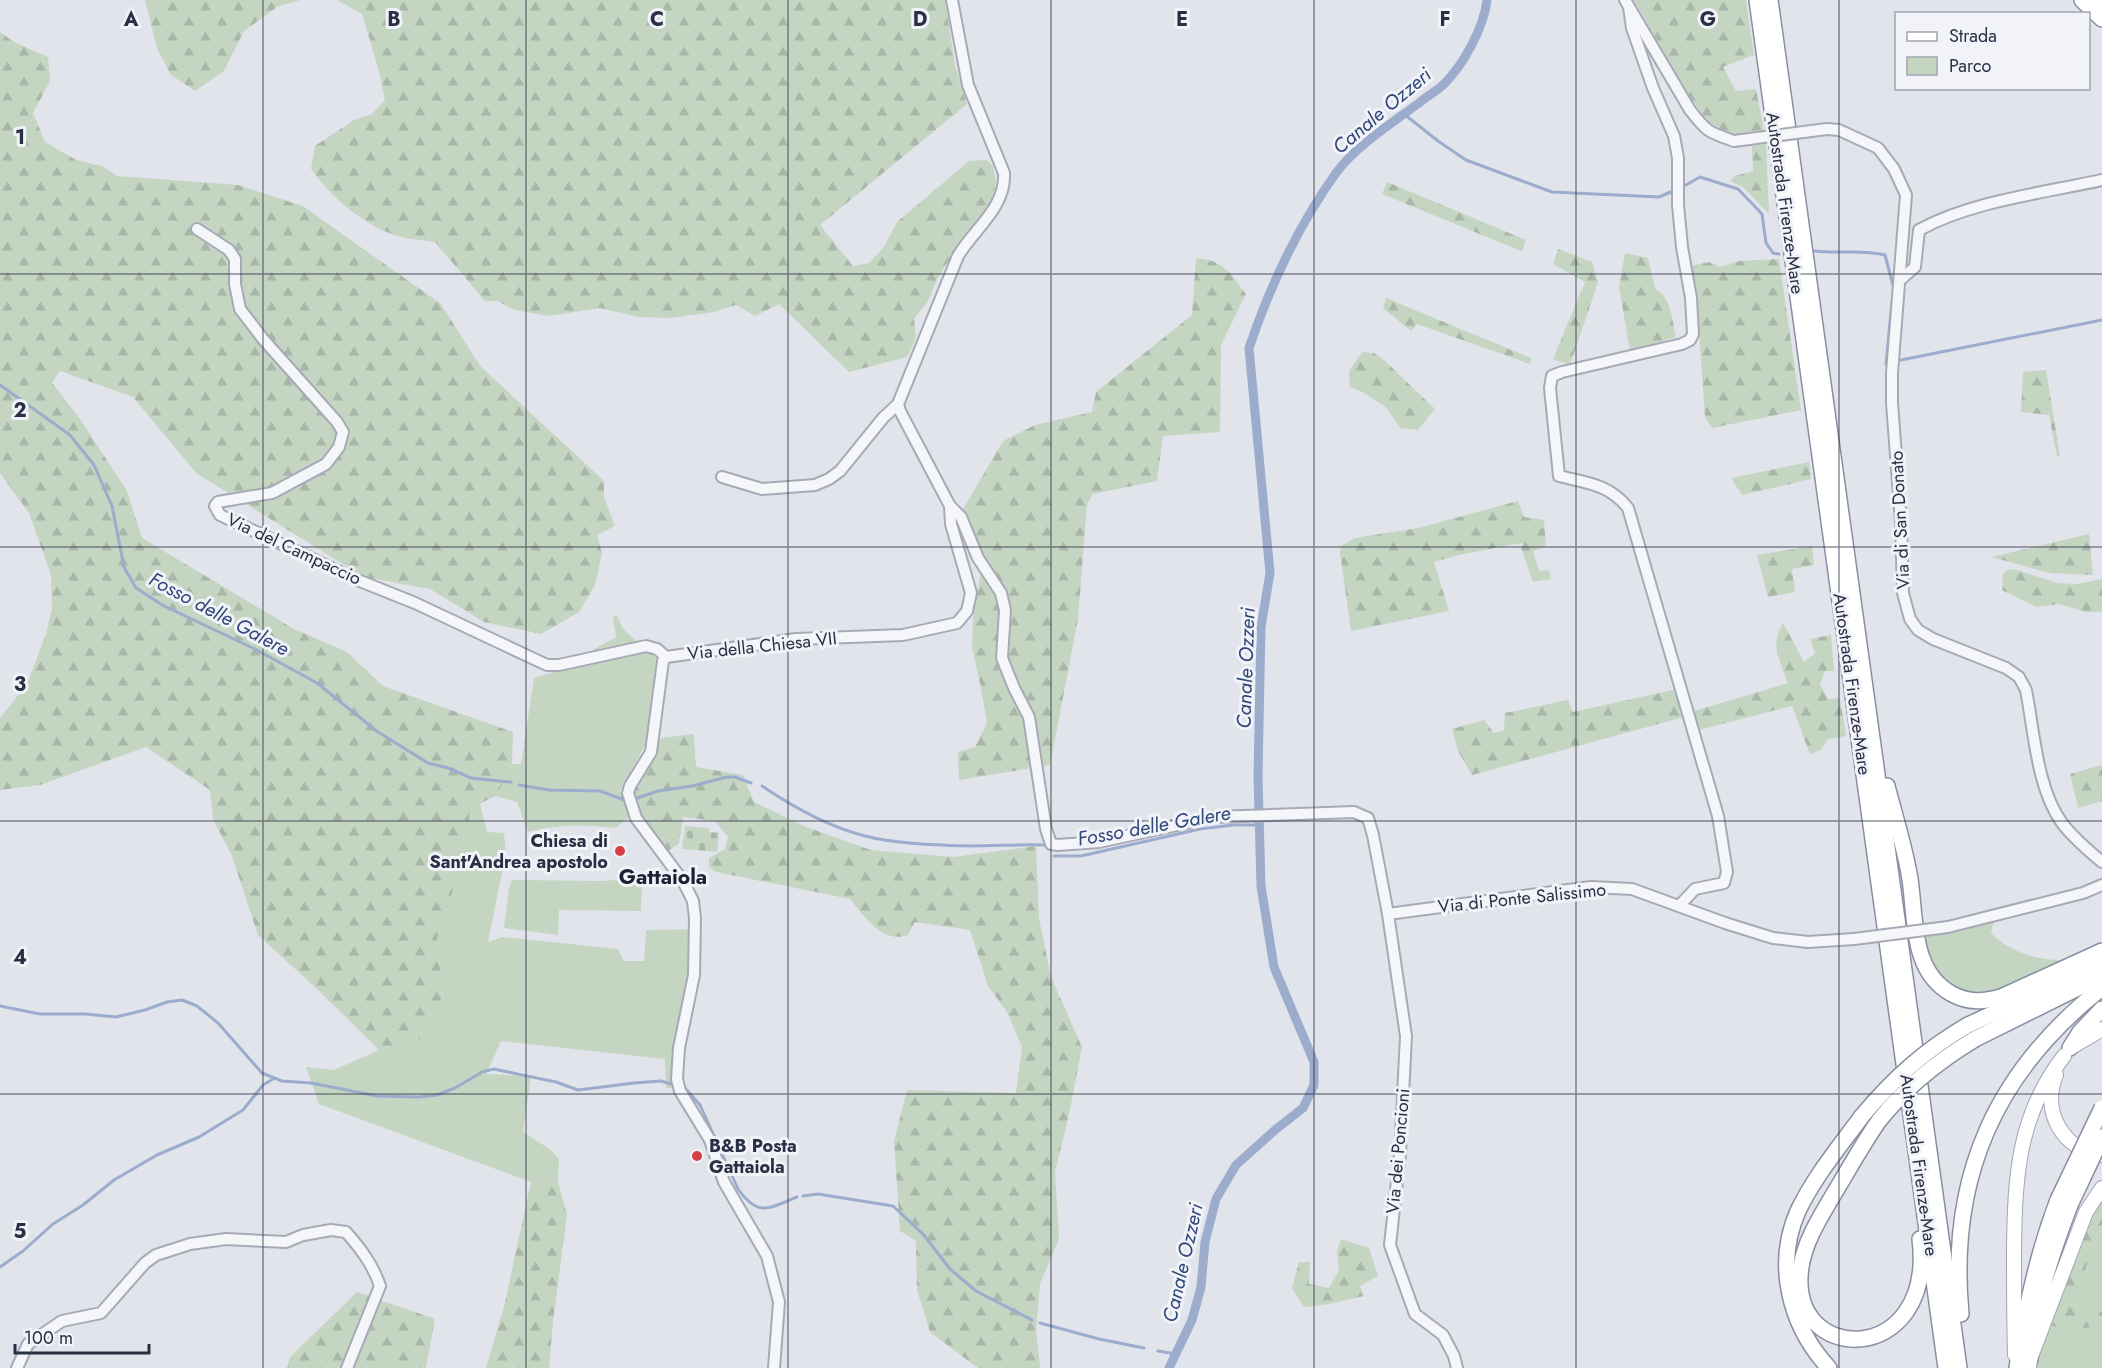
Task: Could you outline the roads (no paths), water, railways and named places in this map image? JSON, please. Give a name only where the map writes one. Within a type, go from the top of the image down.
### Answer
[{"type":"highway","name":"Autostrada Firenze-Mare","points":[[1757,0],[1947,1368]]},
{"type":"highway","name":"Autostrada Firenze-Mare","points":[[1770,0],[1959,1368]]},
{"type":"highway","points":[[2082,0],[2102,19]]},
{"type":"highway","points":[[2098,0],[2102,3]]},
{"type":"highway","points":[[1865,690],[1910,878],[1920,954],[1923,966],[1934,981],[1957,997],[1976,1001],[1988,1000],[2001,997],[2102,951]]},
{"type":"highway","points":[[1829,1368],[1804,1334],[1792,1305],[1787,1283],[1788,1243],[1793,1222],[1806,1196],[1862,1116],[1882,1092],[1910,1065],[1947,1037],[1968,1025],[2069,979],[2102,961]]},
{"type":"highway","points":[[1914,1135],[1914,1192],[1921,1265],[1915,1296],[1904,1316],[1891,1330],[1867,1340],[1833,1336],[1818,1326],[1806,1310],[1800,1286],[1801,1266],[1808,1242],[1822,1214],[1878,1122],[1901,1094],[1940,1061],[1975,1040],[2102,976]]},
{"type":"highway","points":[[1966,1368],[1960,1299],[1959,1252],[1966,1199],[1977,1155],[1997,1109],[2038,1047],[2067,1017],[2102,988]]},
{"type":"highway","points":[[2067,1052],[2080,1032],[2102,1009]]},
{"type":"highway","points":[[2023,1366],[2025,1316],[2039,1253],[2064,1202],[2102,1108]]},
{"type":"highway","points":[[2064,1202],[2102,1137]]},
{"type":"main road","points":[[2023,1366],[2014,1232],[2017,1170],[2025,1130],[2038,1095],[2067,1052],[2102,1029]]},
{"type":"main road","points":[[2067,1052],[2051,1089],[2051,1110],[2062,1134],[2074,1145],[2086,1152],[2102,1155]]},
{"type":"main road","points":[[2023,1366],[2086,1212],[2102,1188]]},
{"type":"street","points":[[722,477],[762,489],[815,485],[840,471],[878,423],[898,404],[958,255],[991,214],[1002,195],[1005,185],[1004,173],[968,85],[952,0]]},
{"type":"street","points":[[1627,4],[1632,28],[1653,88],[1674,136],[1678,158],[1678,205],[1682,247],[1691,298],[1693,334],[1690,340],[1682,344],[1562,372],[1552,376],[1550,388],[1559,476],[1599,486],[1618,495],[1628,508],[1718,816],[1727,872],[1724,883],[1695,889],[1679,906]]},
{"type":"street","name":"Via di San Donato","points":[[1627,4],[1690,110],[1710,133],[1734,141],[1827,129],[1839,130],[1878,148],[1894,169],[1906,195],[1892,373],[1892,403],[1901,522],[1903,593],[1910,619],[1918,630],[1933,639],[2006,668],[2019,677],[2026,690],[2045,789],[2061,822],[2081,845],[2102,862]]},
{"type":"street","points":[[1900,280],[1915,267],[1918,230],[1939,219],[1972,208],[2102,180]]},
{"type":"street","name":"Via del Campaccio","points":[[196,229],[229,250],[235,259],[235,284],[240,309],[263,339],[337,422],[343,432],[339,447],[326,464],[272,493],[218,502],[215,506],[220,515],[355,579],[415,603],[547,665],[559,665],[646,646],[657,649],[666,657]]},
{"type":"street","points":[[898,404],[950,506],[961,517],[978,558],[1001,593],[1005,610],[1002,658],[1029,717],[1046,829],[1051,844],[1098,842],[1214,817],[1354,812],[1368,818],[1388,914]]},
{"type":"street","name":"Via della Chiesa VII","points":[[774,1368],[779,1302],[767,1256],[724,1182],[710,1140],[680,1091],[677,1079],[679,1048],[694,975],[696,918],[693,901],[683,881],[636,818],[628,793],[651,752],[663,661],[666,657],[796,639],[903,635],[957,623],[968,611],[971,593],[951,524],[950,506]]},
{"type":"street","name":"Via di Ponte Salissimo","points":[[1388,914],[1591,887],[1632,889],[1773,938],[1808,942],[1854,939],[1947,927],[2083,893],[2102,885]]},
{"type":"street","name":"Via dei Poncioni","points":[[1388,914],[1406,1036],[1400,1154],[1390,1245],[1415,1314],[1443,1335],[1454,1356],[1457,1368]]},
{"type":"street","points":[[16,1368],[28,1344],[62,1321],[101,1313],[145,1263],[156,1255],[190,1244],[226,1239],[286,1242],[303,1234],[331,1230],[346,1232],[360,1247],[374,1270],[380,1286],[347,1368]]},
{"type":"waterway","name":"Canale Ozzeri","points":[[1169,1368],[1192,1320],[1201,1287],[1205,1242],[1216,1199],[1236,1165],[1303,1108],[1314,1085],[1314,1062],[1274,967],[1261,886],[1258,777],[1261,627],[1270,573],[1249,348],[1286,257],[1322,193],[1344,163],[1364,144],[1438,89],[1451,76],[1466,56],[1477,33],[1487,0]]},
{"type":"waterway","points":[[1404,114],[1466,160],[1552,192],[1659,197],[1673,191]]},
{"type":"waterway","points":[[1686,185],[1700,177],[1738,189],[1762,214],[1766,243],[1773,253],[1779,254]]},
{"type":"waterway","points":[[1815,251],[1868,252],[1885,255],[1894,289]]},
{"type":"waterway","points":[[1886,364],[1892,302]]},
{"type":"waterway","points":[[1901,360],[2102,320]]},
{"type":"waterway","name":"Fosso delle Galere","points":[[0,385],[70,435],[94,465],[112,506],[124,567],[136,588],[164,606],[255,649],[317,683],[378,732],[428,763],[448,768],[471,778],[511,782]]},
{"type":"waterway","name":"Fosso delle Galere","points":[[637,798],[658,791],[692,786],[727,777],[735,777],[751,783]]},
{"type":"waterway","name":"Fosso delle Galere","points":[[519,785],[549,790],[600,791],[627,801]]},
{"type":"waterway","name":"Fosso delle Galere","points":[[762,786],[825,822],[877,839],[971,846],[1045,845]]},
{"type":"waterway","name":"Fosso delle Galere","points":[[1054,856],[1081,856],[1200,829],[1259,825]]},
{"type":"waterway","points":[[0,1006],[40,1014],[116,1017],[167,1002],[182,1000],[197,1006],[218,1023],[262,1073],[282,1081],[311,1083],[377,1096],[437,1095],[455,1088],[482,1072],[494,1069],[556,1082],[578,1090],[661,1081],[671,1084]]},
{"type":"waterway","points":[[0,1267],[23,1251],[53,1224],[83,1205],[114,1180],[157,1155],[199,1137],[243,1110],[263,1085],[273,1079]]},
{"type":"waterway","points":[[685,1088],[700,1105],[738,1189],[745,1198],[752,1204],[764,1208],[797,1197]]},
{"type":"waterway","points":[[803,1196],[818,1194],[893,1206],[923,1234],[950,1269],[976,1291],[1032,1320]]},
{"type":"waterway","points":[[1040,1323],[1144,1348]]},
{"type":"waterway","points":[[1158,1351],[1176,1354]]},
{"type":"place","name":"Chiesa di Sant'Andrea apostolo","points":[[620,851]]},
{"type":"place","name":"B&B Posta Gattaiola","points":[[697,1156]]},
{"type":"district","name":"Gattaiola","points":[[663,877]]}]
